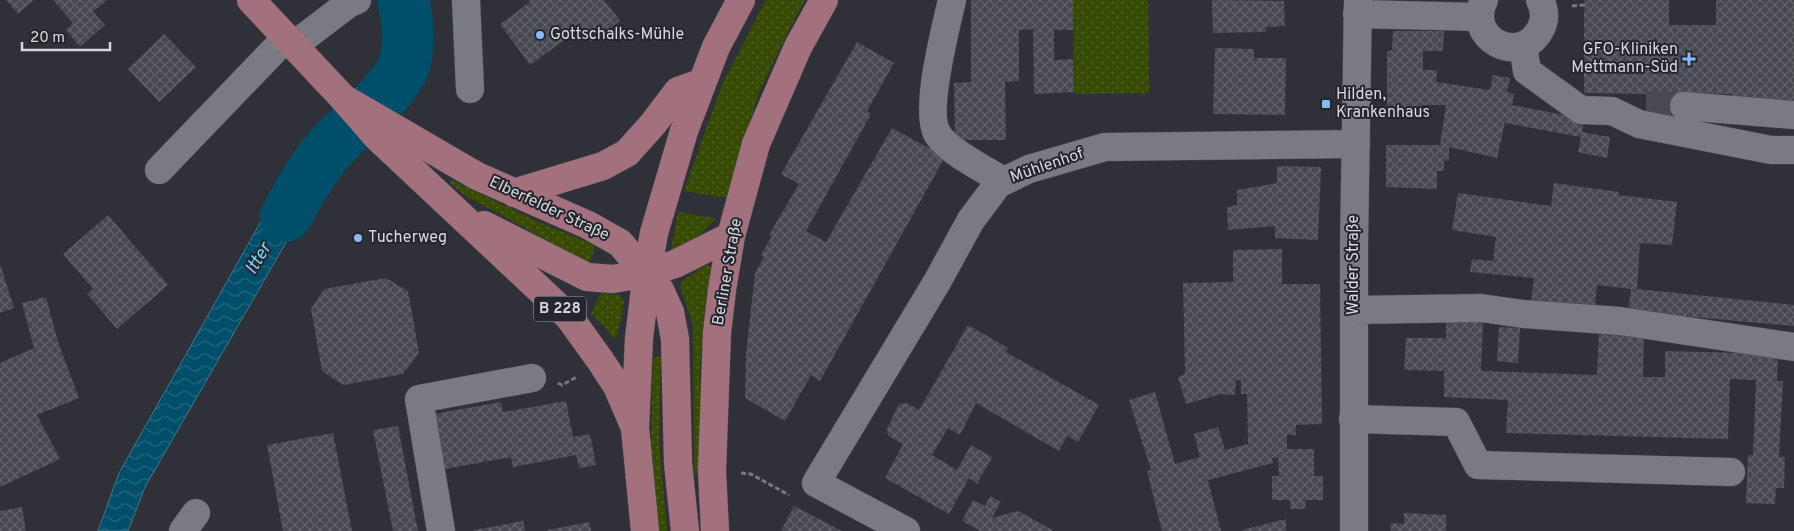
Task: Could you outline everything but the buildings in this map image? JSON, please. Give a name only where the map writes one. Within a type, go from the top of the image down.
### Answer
[{"type":"main road","name":"Elberfelder Straße","points":[[251,0],[343,98],[383,131],[456,211],[569,317],[617,386],[635,428]]},
{"type":"main road","points":[[635,428],[639,338],[646,273],[654,233],[684,131],[716,47],[741,0]]},
{"type":"main road","name":"Berliner Straße","points":[[715,531],[712,471],[717,333],[731,236],[756,144],[798,47],[824,0]]},
{"type":"main road","points":[[514,193],[603,166],[627,153],[654,124],[678,91],[702,83]]},
{"type":"main road","name":"Elberfelder Straße","points":[[383,131],[514,193],[588,225],[620,243],[660,290],[670,312],[675,339],[678,463],[685,531]]},
{"type":"main road","points":[[456,211],[587,276],[613,279],[646,273],[675,264],[731,236]]},
{"type":"main road","name":"B 228","points":[[635,428],[645,531]]},
{"type":"street","points":[[160,170],[290,42],[357,0]]},
{"type":"street","points":[[466,0],[470,89]]},
{"type":"street","points":[[952,0],[935,81],[935,130],[944,143],[1004,181]]},
{"type":"street","points":[[1357,7],[1482,9],[1482,27],[1487,36],[1494,42],[1513,48],[1523,46],[1531,41],[1543,26],[1544,7],[1540,0]]},
{"type":"street","name":"Walder Straße","points":[[1354,531],[1353,420],[1357,7]]},
{"type":"street","points":[[1523,46],[1527,71],[1581,110],[1612,111],[1646,105]]},
{"type":"street","points":[[1684,106],[1794,115]]},
{"type":"street","points":[[1612,111],[1639,124],[1771,150],[1794,150]]},
{"type":"street","name":"Mühlenhof","points":[[906,531],[816,482],[930,293],[971,220],[998,184],[1029,170],[1105,147],[1356,144]]},
{"type":"street","points":[[1354,310],[1480,308],[1522,314],[1620,320],[1794,347]]},
{"type":"street","points":[[442,531],[419,399],[532,378]]},
{"type":"street","points":[[1353,420],[1456,422],[1478,466],[1731,472]]},
{"type":"path","points":[[1580,0],[1584,5]]},
{"type":"path","points":[[738,473],[751,474],[790,495]]},
{"type":"green space","points":[[766,0],[805,0],[759,92],[727,198],[684,191],[721,87]]},
{"type":"green space","points":[[1073,0],[1148,0],[1149,93],[1074,94]]},
{"type":"green space","points":[[452,180],[536,221],[595,245],[590,264],[466,196],[450,183]]},
{"type":"green space","points":[[678,212],[716,218],[695,240],[677,254],[671,250]]},
{"type":"green space","points":[[706,265],[712,267],[703,324],[700,374],[701,473],[694,474],[693,325],[680,287],[682,281]]},
{"type":"green space","points":[[601,293],[620,295],[624,302],[617,336],[614,338],[591,314]]},
{"type":"green space","points":[[661,356],[659,441],[667,531],[659,531],[651,441],[653,358]]},
{"type":"water","points":[[390,0],[417,0],[419,8],[422,66],[400,92],[381,78],[394,51],[394,12]]},
{"type":"water","points":[[308,138],[333,161],[145,487],[128,531],[98,531],[119,473]]},
{"type":"waterway","name":"Itter","points":[[286,216],[309,176],[325,154],[390,88],[404,65],[408,41],[403,0]]},
{"type":"tunnel","points":[[1646,105],[1684,106]]},
{"type":"place","name":"Gottschalks-Mühle","points":[[540,35]]},
{"type":"place","name":"GFO-Kliniken Mettmann-Süd","points":[[1689,59]]},
{"type":"place","name":"Hilden, Krankenhaus","points":[[1326,104]]},
{"type":"place","name":"Tucherweg","points":[[358,238]]}]
